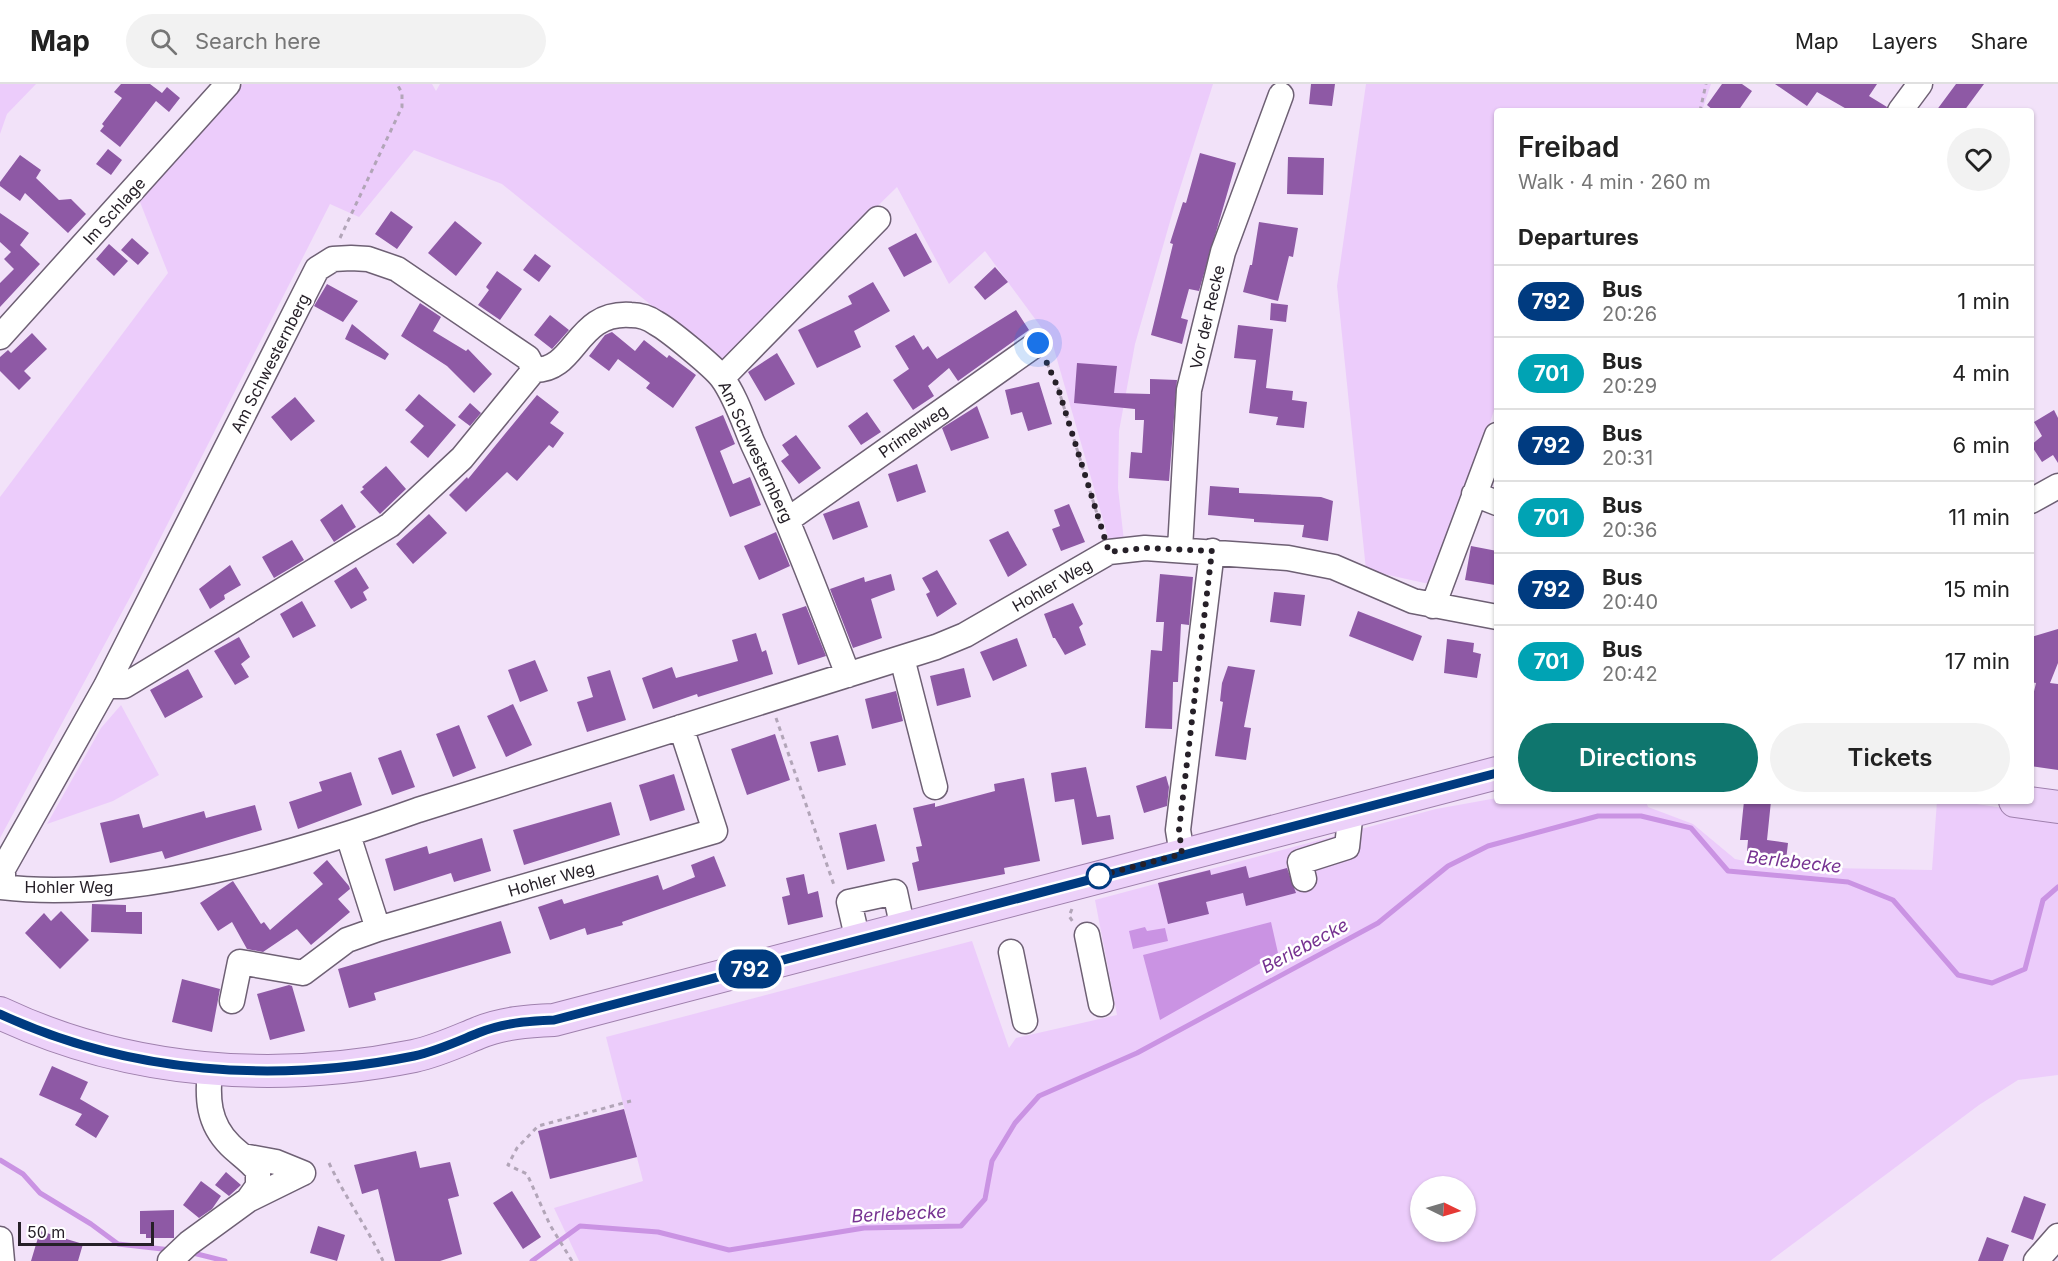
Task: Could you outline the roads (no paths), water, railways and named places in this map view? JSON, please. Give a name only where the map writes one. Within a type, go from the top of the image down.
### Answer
[{"type":"main road","points":[[0,1013],[88,1047],[150,1062],[210,1070],[310,1069],[403,1058],[449,1047],[479,1033],[518,1022],[554,1020],[1494,774]]},
{"type":"main road","points":[[2034,804],[2058,807]]},
{"type":"street","name":"Im Schlage","points":[[0,337],[228,84]]},
{"type":"street","points":[[1902,108],[1920,84]]},
{"type":"street","name":"Vor der Recke","points":[[1180,549],[1190,390],[1223,252],[1281,95]]},
{"type":"street","points":[[722,378],[878,219]]},
{"type":"street","name":"Am Schwesternberg","points":[[1,887],[3,869],[106,686],[317,268],[333,259],[368,259],[398,269],[528,358],[534,370],[546,370],[560,362],[583,332],[599,320],[612,316],[630,315],[658,323],[722,378],[789,519],[848,675]]},
{"type":"street","name":"Primelweg","points":[[789,519],[1038,343]]},
{"type":"street","points":[[106,686],[124,686],[390,525],[462,458],[534,370]]},
{"type":"street","points":[[1433,606],[1494,443]]},
{"type":"street","points":[[2034,499],[2058,486]]},
{"type":"street","points":[[1474,494],[1494,502]]},
{"type":"street","name":"Hohler Weg","points":[[1,887],[114,888],[195,874],[348,835],[430,806],[902,658],[965,635],[1109,552],[1145,548],[1180,549],[1288,558],[1334,567],[1413,601],[1494,616]]},
{"type":"street","points":[[1182,854],[1179,830],[1212,551]]},
{"type":"street","points":[[902,658],[935,787]]},
{"type":"street","name":"Hohler Weg","points":[[378,929],[715,831],[681,727]]},
{"type":"street","points":[[1304,879],[1300,862],[1347,847],[1352,810]]},
{"type":"street","points":[[232,1001],[240,962],[303,973],[347,940],[378,929],[348,835]]},
{"type":"street","points":[[858,941],[849,902],[895,892],[903,929]]},
{"type":"street","points":[[1083,932],[1101,1004]]},
{"type":"street","points":[[1011,951],[1025,1021]]},
{"type":"street","points":[[210,1070],[209,1104],[212,1118],[221,1135],[258,1171],[258,1186],[249,1200]]},
{"type":"street","points":[[178,1254],[249,1200],[303,1173],[276,1162],[243,1156]]},
{"type":"street","points":[[2036,1261],[2058,1236]]},
{"type":"street","points":[[0,1239],[2,1261]]},
{"type":"waterway","name":"Berlebecke","points":[[532,1261],[580,1226],[658,1232],[729,1250],[864,1228],[961,1226],[985,1199],[992,1161],[1015,1123],[1039,1096],[1137,1053],[1378,923],[1448,866],[1488,846],[1598,816],[1641,816],[1691,828],[1728,871],[1848,882],[1893,900],[1958,975],[1992,983],[2025,969],[2043,900],[2058,887]]},
{"type":"waterway","name":"Berlebecke","points":[[0,1160],[23,1174],[40,1193],[91,1224],[118,1244],[171,1250]]},
{"type":"waterway","name":"Berlebecke","points":[[189,1252],[225,1261]]}]
